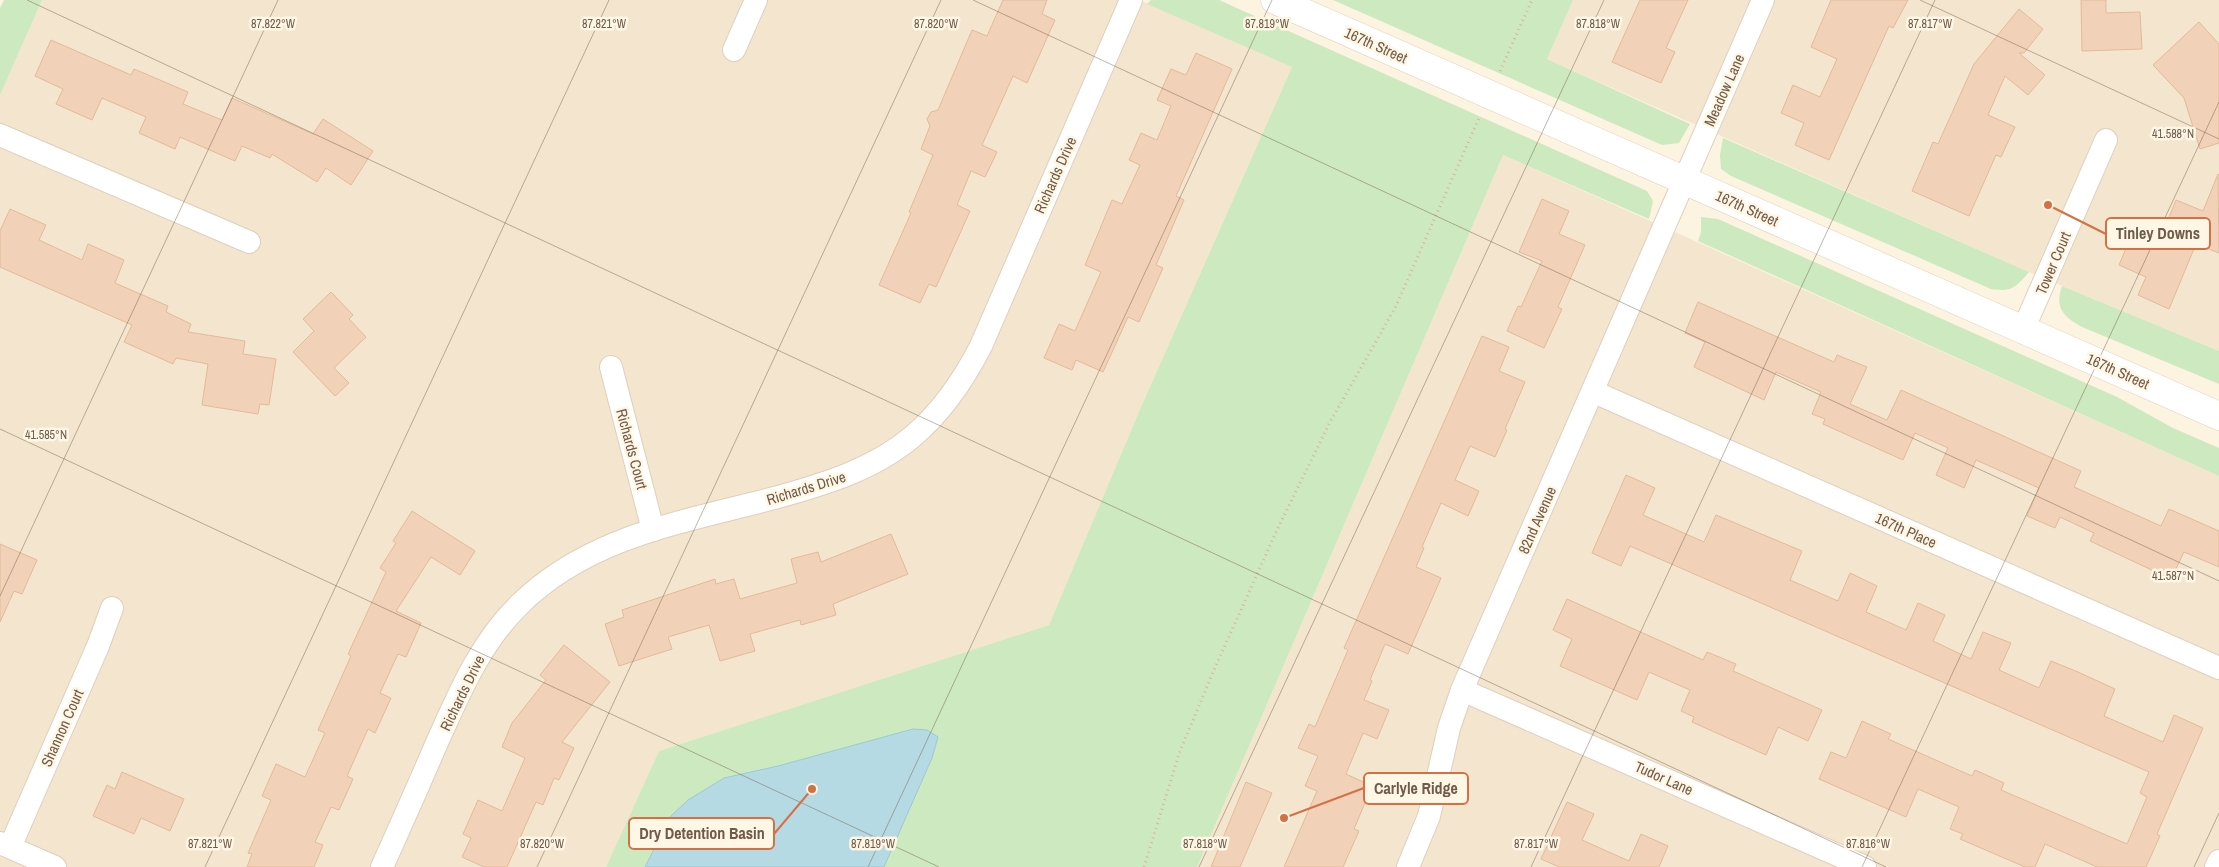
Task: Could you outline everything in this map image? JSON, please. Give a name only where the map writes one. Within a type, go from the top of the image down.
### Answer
[{"type":"street","points":[[734,50],[756,0]]},
{"type":"street","name":"Richards Drive","points":[[382,867],[470,671],[491,637],[518,606],[573,562],[615,542],[653,530],[816,487],[853,473],[911,438],[934,418],[968,371],[980,346],[1131,0]]},
{"type":"street","name":"167th Street","points":[[1275,0],[2219,416]]},
{"type":"street","name":"Meadow Lane","points":[[1685,180],[1763,0]]},
{"type":"street","points":[[0,134],[249,242]]},
{"type":"street","name":"Tower Court","points":[[2024,330],[2106,140]]},
{"type":"street","name":"82nd Avenue","points":[[1408,867],[1429,816],[1449,728],[1462,690],[1594,392],[1685,180]]},
{"type":"street","name":"Richards Court","points":[[611,367],[653,530]]},
{"type":"street","name":"167th Place","points":[[1594,392],[2219,668]]},
{"type":"street","name":"Shannon Court","points":[[5,845],[98,646],[112,608]]},
{"type":"street","name":"Tudor Lane","points":[[1462,690],[1865,867]]},
{"type":"street","points":[[5,845],[55,867]]},
{"type":"street","points":[[2216,867],[2219,860]]},
{"type":"path","points":[[1144,867],[1180,752],[1276,532],[1329,424],[1395,308],[1532,0]]},
{"type":"shaded area","points":[[42,0],[1139,0],[1292,67],[1141,407],[1049,625],[659,751],[606,867],[0,867],[0,95]]},
{"type":"shaded area","points":[[1573,0],[2219,0],[2219,351],[2029,272],[1547,59]]},
{"type":"shaded area","points":[[1503,155],[2219,476],[2219,867],[1197,867]]},
{"type":"green space","points":[[4,0],[42,0],[0,95],[0,8]]},
{"type":"green space","points":[[1151,0],[1219,0],[1647,191],[1653,201],[1649,219],[1503,155],[1197,867],[606,867],[659,751],[1049,625],[1141,407],[1292,67],[1147,4]]},
{"type":"green space","points":[[1333,0],[1573,0],[1547,59],[1690,124],[1679,143],[1662,145]]},
{"type":"green space","points":[[1723,138],[2029,272],[2013,288],[2004,290],[1991,289],[1731,176],[1721,169],[1720,155]]},
{"type":"green space","points":[[1701,217],[1718,219],[2117,397],[2173,428],[2219,448],[2219,476],[1698,241],[1701,232]]},
{"type":"green space","points":[[2062,286],[2219,351],[2219,384],[2082,327],[2062,311],[2059,300]]},
{"type":"water","points":[[913,729],[927,730],[938,737],[932,758],[884,867],[645,867],[670,817],[688,800],[724,778],[778,766]]},
{"type":"building","points":[[1003,0],[1047,0],[1042,14],[1055,20],[1027,83],[1013,76],[982,145],[997,152],[985,177],[971,171],[957,205],[970,211],[936,287],[929,284],[920,303],[879,285],[911,213],[909,212],[933,155],[921,149],[930,126],[927,119],[931,112],[938,110],[972,30],[987,36]]},
{"type":"building","points":[[1640,0],[1688,0],[1666,48],[1675,52],[1661,83],[1612,62]]},
{"type":"building","points":[[1831,0],[1908,0],[1893,28],[1889,26],[1829,160],[1795,145],[1804,123],[1781,113],[1793,85],[1820,97],[1837,59],[1811,47]]},
{"type":"building","points":[[2081,0],[2106,0],[2106,13],[2140,12],[2142,49],[2082,51]]},
{"type":"building","points":[[2019,9],[2043,29],[2024,53],[2019,53],[2045,75],[2028,95],[2005,76],[1988,115],[2015,127],[2001,157],[1996,155],[1969,216],[1912,191],[1933,142],[1938,144],[1974,64]]},
{"type":"building","points":[[2199,22],[2219,44],[2219,143],[2200,149],[2184,98],[2153,65]]},
{"type":"building","points":[[51,40],[131,75],[134,69],[188,92],[183,104],[222,120],[232,98],[313,134],[323,119],[373,151],[351,185],[326,168],[317,182],[272,154],[270,158],[242,146],[235,161],[180,137],[175,149],[139,133],[146,117],[102,98],[92,120],[56,104],[63,89],[35,76]]},
{"type":"building","points":[[1196,53],[1232,69],[1176,196],[1184,200],[1156,265],[1163,268],[1139,322],[1128,317],[1103,372],[1076,360],[1072,370],[1044,358],[1059,324],[1075,331],[1101,272],[1085,265],[1112,200],[1122,204],[1140,165],[1129,160],[1141,133],[1157,140],[1171,106],[1157,100],[1171,69],[1186,75]]},
{"type":"building","points":[[2218,174],[2219,253],[2196,244],[2169,309],[2138,295],[2146,277],[2119,265],[2132,234],[2158,245],[2176,200],[2203,211]]},
{"type":"building","points":[[1542,199],[1569,211],[1559,234],[1585,245],[1558,307],[1562,309],[1544,348],[1507,331],[1518,306],[1521,307],[1542,261],[1519,252]]},
{"type":"building","points":[[10,209],[46,225],[39,240],[82,260],[88,244],[124,260],[115,283],[168,306],[166,312],[191,324],[188,332],[245,341],[243,354],[276,359],[269,405],[260,404],[258,414],[202,405],[208,364],[176,358],[173,364],[124,342],[132,325],[0,267],[0,231]]},
{"type":"building","points":[[331,292],[353,315],[349,319],[366,337],[334,368],[349,383],[335,396],[293,352],[314,331],[303,319]]},
{"type":"building","points":[[1698,302],[1834,362],[1837,355],[1867,367],[1850,404],[1887,420],[1901,390],[2081,471],[2074,487],[2161,526],[2169,509],[2219,531],[2219,567],[2184,552],[2171,579],[2090,541],[2094,533],[2060,517],[2055,528],[2027,516],[2039,488],[1976,460],[1964,488],[1936,475],[1948,448],[1915,433],[1903,460],[1823,424],[1825,419],[1812,414],[1821,392],[1776,372],[1764,400],[1694,367],[1705,342],[1685,333]]},
{"type":"building","points":[[1482,336],[1509,347],[1499,371],[1525,382],[1495,457],[1470,446],[1455,480],[1479,491],[1468,516],[1441,503],[1422,547],[1424,548],[1416,567],[1441,578],[1408,654],[1385,644],[1370,680],[1372,681],[1364,700],[1389,710],[1377,739],[1363,733],[1346,774],[1372,786],[1354,829],[1359,831],[1343,867],[1284,867],[1317,791],[1305,786],[1318,756],[1298,748],[1309,724],[1315,727],[1348,650],[1344,648]]},
{"type":"building","points":[[1626,475],[1655,488],[1643,515],[1704,542],[1716,515],[1802,551],[1790,580],[1838,601],[1850,573],[1877,586],[1866,612],[1906,630],[1918,603],[1945,615],[1933,641],[1971,659],[1983,632],[2011,643],[1999,670],[2039,688],[2051,661],[2115,689],[2104,716],[2163,742],[2174,715],[2203,728],[2157,834],[2160,836],[2146,867],[2097,867],[2045,844],[2035,867],[2025,867],[1960,839],[1963,834],[1950,829],[1959,807],[1918,789],[1906,817],[1819,779],[1831,752],[1846,758],[1862,721],[1891,734],[1888,739],[1972,776],[1975,770],[2004,783],[2001,790],[2127,844],[2147,797],[2140,793],[2149,772],[1630,546],[1621,566],[1592,553]]},
{"type":"building","points":[[412,511],[475,551],[460,575],[431,557],[396,611],[421,623],[406,657],[398,654],[380,693],[391,698],[375,733],[368,729],[347,776],[353,779],[339,810],[331,807],[315,842],[323,845],[314,867],[247,867],[252,854],[248,853],[271,800],[262,796],[276,764],[305,777],[325,733],[318,730],[351,656],[348,654],[386,572],[380,568],[396,543],[393,541]]},
{"type":"building","points":[[891,534],[908,574],[833,604],[836,615],[801,625],[800,620],[750,634],[755,651],[720,661],[709,625],[668,637],[672,649],[619,666],[605,624],[624,617],[622,610],[715,579],[716,584],[734,579],[740,599],[797,583],[791,559],[818,552],[821,562]]},
{"type":"building","points":[[0,544],[37,560],[22,594],[14,591],[0,622]]},
{"type":"building","points":[[1567,599],[1703,660],[1707,652],[1736,664],[1733,671],[1822,710],[1808,741],[1778,727],[1766,755],[1692,722],[1694,717],[1681,711],[1690,690],[1649,672],[1637,700],[1560,666],[1572,639],[1553,630]]},
{"type":"building","points":[[564,645],[610,682],[562,742],[574,748],[559,780],[554,778],[543,805],[536,802],[507,867],[484,867],[462,857],[471,838],[463,834],[478,800],[502,811],[525,758],[502,747],[512,723],[546,680],[540,675]]},
{"type":"building","points":[[122,772],[184,799],[170,831],[141,818],[134,834],[93,816],[107,785],[115,789]]},
{"type":"building","points":[[1246,782],[1272,793],[1240,867],[1211,867]]},
{"type":"building","points":[[1567,802],[1594,814],[1582,840],[1629,861],[1641,834],[1668,846],[1659,867],[1559,867],[1541,859]]},
{"type":"place","name":"Tinley Downs","points":[[2048,205]]},
{"type":"place","name":"Dry Detention Basin","points":[[812,789]]},
{"type":"place","name":"Carlyle Ridge","points":[[1284,818]]}]
